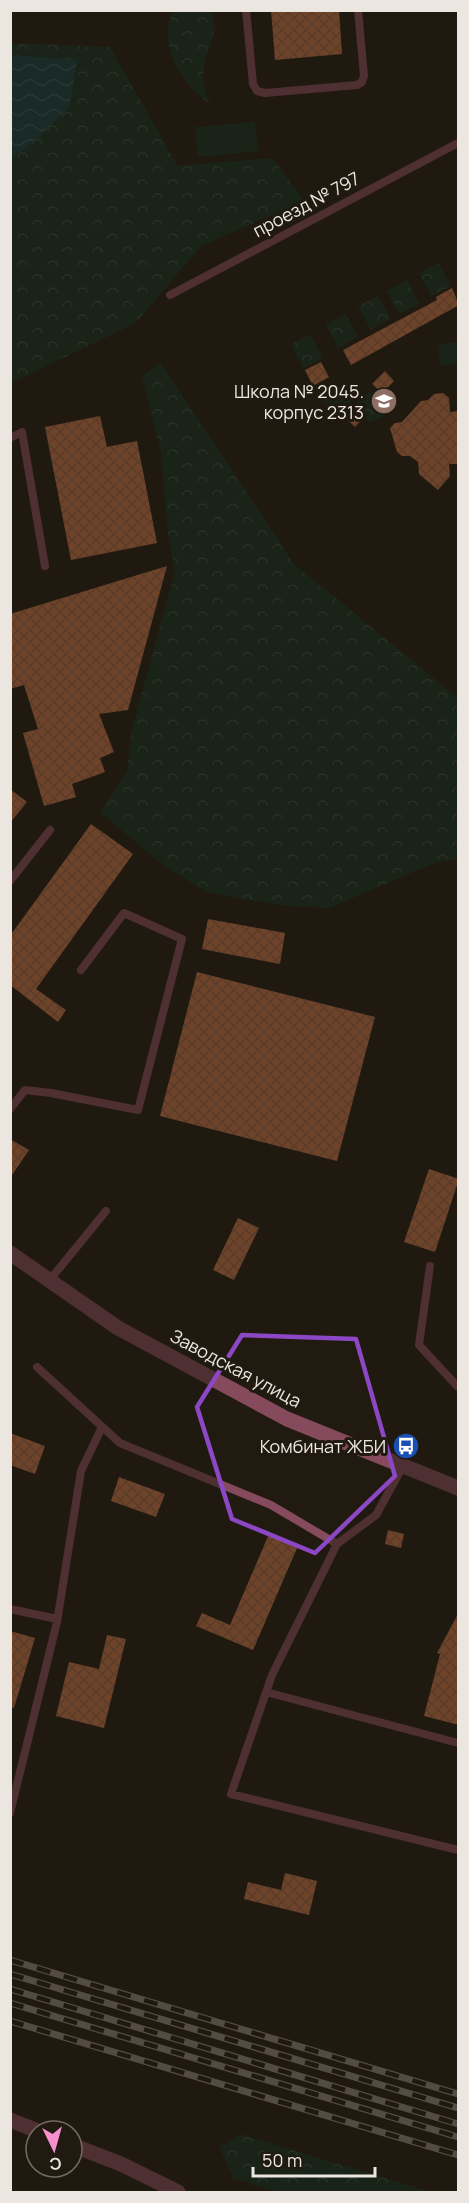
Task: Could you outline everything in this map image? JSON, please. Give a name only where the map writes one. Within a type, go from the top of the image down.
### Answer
[{"type":"street","name":"Заводская улица","points":[[10,1253],[118,1328],[287,1419],[459,1488]]},
{"type":"street","points":[[10,2120],[24,2126]]},
{"type":"street","points":[[84,2150],[122,2164],[175,2192]]},
{"type":"lane","points":[[246,10],[253,84],[257,91],[265,93],[357,85],[362,82],[364,76],[358,10]]},
{"type":"lane","name":"проезд № 797","points":[[170,295],[459,143]]},
{"type":"lane","points":[[10,438],[21,432],[45,566]]},
{"type":"lane","points":[[10,881],[50,830]]},
{"type":"lane","points":[[10,1109],[25,1090],[138,1110],[182,939],[124,913],[81,969]]},
{"type":"lane","points":[[49,1281],[106,1211]]},
{"type":"lane","points":[[430,1266],[419,1345],[459,1386]]},
{"type":"lane","points":[[37,1367],[120,1443],[271,1505],[338,1544]]},
{"type":"lane","points":[[10,1813],[57,1619],[81,1471],[102,1427]]},
{"type":"lane","points":[[403,1466],[376,1515],[338,1544],[266,1692],[231,1794],[459,1850]]},
{"type":"lane","points":[[10,1609],[57,1619]]},
{"type":"lane","points":[[266,1692],[459,1743]]},
{"type":"highlighted area","points":[[242,1335],[356,1339],[395,1476],[315,1553],[232,1519],[197,1407]]},
{"type":"green space","points":[[173,11],[211,11],[214,34],[203,76],[211,105],[190,86],[170,51],[168,38]]},
{"type":"green space","points":[[11,43],[110,47],[178,166],[272,158],[305,201],[201,246],[136,323],[11,383]]},
{"type":"green space","points":[[255,122],[258,151],[198,157],[195,127]]},
{"type":"green space","points":[[439,263],[451,286],[431,296],[419,273]]},
{"type":"green space","points":[[407,280],[419,304],[399,314],[387,291]]},
{"type":"green space","points":[[378,296],[391,319],[371,330],[358,306]]},
{"type":"green space","points":[[346,314],[358,337],[338,348],[326,324]]},
{"type":"green space","points":[[310,334],[323,358],[303,368],[291,344]]},
{"type":"green space","points":[[458,342],[458,364],[440,366],[438,344]]},
{"type":"green space","points":[[160,362],[294,564],[458,698],[458,859],[437,862],[329,908],[279,905],[206,892],[159,862],[100,812],[127,771],[132,729],[175,571],[168,534],[161,452],[142,377]]},
{"type":"green space","points":[[338,384],[351,402],[336,416],[318,395]]},
{"type":"green space","points":[[377,389],[389,413],[369,423],[357,399]]},
{"type":"green space","points":[[240,2134],[431,2192],[277,2192],[233,2178],[219,2147]]},
{"type":"water","points":[[11,55],[77,60],[69,108],[24,150],[11,157]]},
{"type":"building","points":[[271,10],[339,10],[342,54],[275,60]]},
{"type":"building","points":[[452,288],[459,305],[351,365],[343,350],[437,300],[436,297]]},
{"type":"building","points":[[321,362],[329,377],[313,386],[305,370]]},
{"type":"building","points":[[385,371],[394,381],[382,393],[372,384]]},
{"type":"building","points":[[443,393],[449,398],[450,412],[459,411],[459,464],[449,464],[450,476],[438,490],[419,474],[418,462],[410,456],[402,456],[397,452],[390,428],[395,423],[402,422],[421,401],[428,400],[434,394]]},
{"type":"building","points":[[355,407],[365,416],[355,427],[345,418]]},
{"type":"building","points":[[100,416],[107,447],[137,441],[157,543],[71,560],[45,427]]},
{"type":"building","points":[[167,566],[128,710],[99,714],[114,752],[100,758],[105,772],[72,784],[76,797],[44,806],[23,733],[38,729],[24,685],[10,689],[10,614]]},
{"type":"building","points":[[10,789],[27,802],[10,823]]},
{"type":"building","points":[[91,824],[133,854],[36,989],[66,1010],[58,1022],[10,985],[10,936]]},
{"type":"building","points":[[208,919],[285,933],[280,964],[202,949]]},
{"type":"building","points":[[197,972],[375,1017],[337,1161],[160,1116]]},
{"type":"building","points":[[10,1139],[29,1150],[10,1178]]},
{"type":"building","points":[[429,1169],[459,1179],[435,1252],[404,1242]]},
{"type":"building","points":[[238,1218],[259,1228],[234,1280],[213,1270]]},
{"type":"building","points":[[10,1433],[45,1446],[35,1474],[10,1465]]},
{"type":"building","points":[[119,1477],[165,1494],[156,1517],[111,1501]]},
{"type":"building","points":[[388,1530],[404,1534],[401,1548],[385,1544]]},
{"type":"building","points":[[269,1534],[298,1546],[253,1650],[196,1626],[202,1613],[230,1625]]},
{"type":"building","points":[[459,1612],[459,1725],[424,1716],[440,1654],[437,1653]]},
{"type":"building","points":[[10,1631],[35,1638],[14,1708],[10,1707]]},
{"type":"building","points":[[107,1635],[126,1639],[104,1728],[56,1716],[69,1662],[99,1669]]},
{"type":"building","points":[[285,1873],[317,1881],[309,1915],[244,1899],[248,1882],[281,1890]]},
{"type":"railway","points":[[10,1960],[458,2094]]},
{"type":"railway","points":[[10,1974],[458,2108]]},
{"type":"railway","points":[[10,1989],[458,2124]]},
{"type":"railway","points":[[10,2003],[458,2137]]},
{"type":"railway","points":[[10,2021],[458,2155]]},
{"type":"place","name":"Школа № 2045. корпус 2313","points":[[384,401]]},
{"type":"place","name":"Комбинат ЖБИ","points":[[406,1446]]}]
